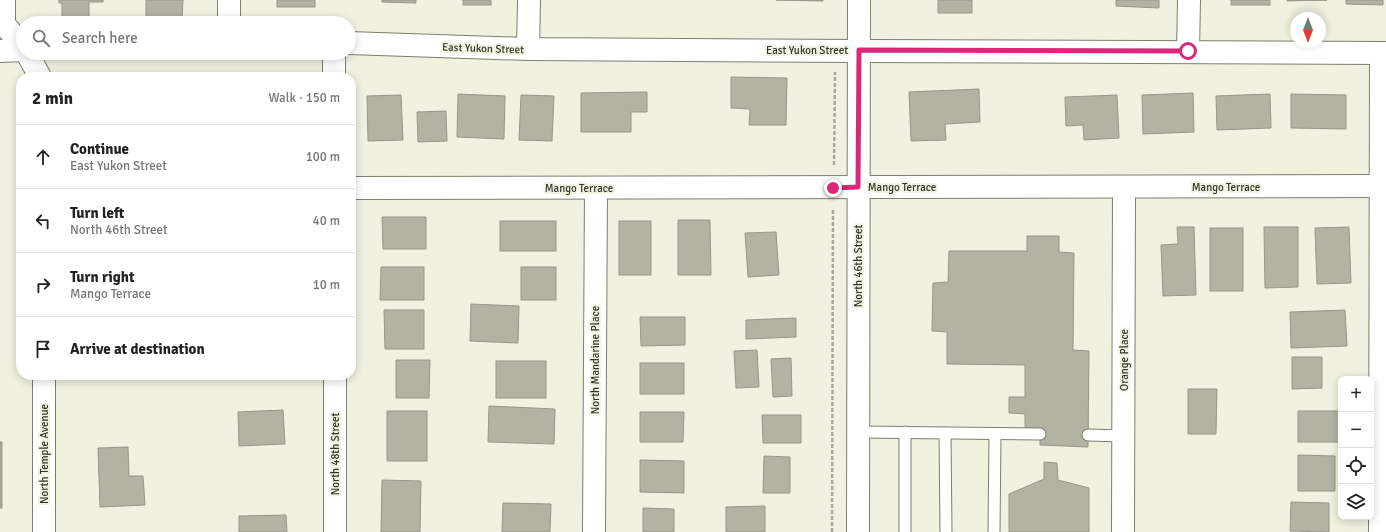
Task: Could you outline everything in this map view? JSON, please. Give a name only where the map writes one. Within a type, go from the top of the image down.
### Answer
[{"type":"street","points":[[4,0],[4,24],[16,39]]},
{"type":"street","points":[[229,0],[229,16]]},
{"type":"street","points":[[528,50],[529,0]]},
{"type":"street","name":"North 46th Street","points":[[858,532],[859,0]]},
{"type":"street","points":[[1188,51],[1189,0]]},
{"type":"street","name":"East Yukon Street","points":[[356,43],[528,50],[1188,51],[1384,53]]},
{"type":"street","points":[[0,51],[16,50]]},
{"type":"street","points":[[1380,532],[1384,53]]},
{"type":"street","points":[[31,60],[37,72]]},
{"type":"street","points":[[334,60],[334,72]]},
{"type":"street","name":"Mango Terrace","points":[[356,188],[1124,188],[1382,186]]},
{"type":"street","name":"North Mandarine Place","points":[[594,532],[596,188]]},
{"type":"street","name":"Orange Place","points":[[1124,188],[1124,532]]},
{"type":"street","name":"North Temple Avenue","points":[[44,380],[44,532]]},
{"type":"street","name":"North 48th Street","points":[[335,380],[335,532]]},
{"type":"lane","points":[[858,432],[1040,434]]},
{"type":"lane","points":[[905,432],[905,532]]},
{"type":"lane","points":[[945,433],[946,532]]},
{"type":"lane","points":[[994,532],[995,434]]},
{"type":"lane","points":[[1088,435],[1124,436]]},
{"type":"path","points":[[832,532],[833,188]]},
{"type":"building","points":[[59,0],[103,0],[103,2],[89,2],[89,16],[62,16],[62,3],[59,3]]},
{"type":"building","points":[[146,0],[183,0],[182,16],[146,16]]},
{"type":"building","points":[[277,0],[315,0],[315,7],[277,7]]},
{"type":"building","points":[[382,0],[416,0],[416,3],[382,2]]},
{"type":"building","points":[[463,0],[491,0],[491,5],[463,5]]},
{"type":"building","points":[[776,0],[823,0],[823,1]]},
{"type":"building","points":[[938,0],[972,0],[972,13],[938,13]]},
{"type":"building","points":[[1116,0],[1159,0],[1159,8],[1116,6]]},
{"type":"building","points":[[1231,0],[1270,0],[1270,5],[1231,5]]},
{"type":"building","points":[[1287,0],[1327,0],[1287,1]]},
{"type":"building","points":[[1346,0],[1383,0],[1383,5],[1346,4]]},
{"type":"building","points":[[731,77],[787,78],[786,125],[749,125],[750,109],[731,108]]},
{"type":"building","points":[[979,89],[980,122],[945,124],[946,140],[911,141],[909,92]]},
{"type":"building","points":[[647,92],[647,112],[631,112],[631,132],[581,132],[581,93]]},
{"type":"building","points":[[1193,93],[1194,132],[1143,134],[1142,95]]},
{"type":"building","points":[[458,94],[505,96],[504,139],[457,137]]},
{"type":"building","points":[[1270,94],[1271,128],[1217,130],[1216,96]]},
{"type":"building","points":[[1291,94],[1346,95],[1346,129],[1291,128]]},
{"type":"building","points":[[401,95],[403,140],[368,141],[367,96]]},
{"type":"building","points":[[521,95],[554,96],[552,141],[519,140]]},
{"type":"building","points":[[1117,95],[1119,138],[1084,140],[1083,125],[1066,126],[1065,97]]},
{"type":"building","points":[[446,111],[447,141],[418,142],[417,112]]},
{"type":"building","points":[[382,217],[426,217],[426,249],[383,249]]},
{"type":"building","points":[[678,220],[710,220],[711,275],[678,275]]},
{"type":"building","points":[[500,221],[556,221],[556,251],[500,251]]},
{"type":"building","points":[[619,221],[651,221],[651,275],[619,275]]},
{"type":"building","points":[[1177,227],[1194,227],[1196,295],[1163,296],[1161,245],[1178,244]]},
{"type":"building","points":[[1264,227],[1298,227],[1298,287],[1265,288]]},
{"type":"building","points":[[1349,227],[1351,283],[1317,284],[1315,228]]},
{"type":"building","points":[[1210,228],[1243,228],[1243,291],[1210,291]]},
{"type":"building","points":[[776,232],[779,275],[748,277],[745,233]]},
{"type":"building","points":[[1027,236],[1059,236],[1059,252],[1074,253],[1073,350],[1089,351],[1088,447],[1040,445],[1040,430],[1025,430],[1025,414],[1009,413],[1009,397],[1025,397],[1025,365],[947,364],[947,332],[932,331],[933,283],[948,282],[949,251],[1027,251]]},
{"type":"building","points":[[381,267],[424,267],[424,300],[380,300]]},
{"type":"building","points":[[521,267],[556,267],[556,300],[521,300]]},
{"type":"building","points":[[471,304],[519,306],[518,343],[470,341]]},
{"type":"building","points":[[384,310],[424,310],[424,349],[385,349]]},
{"type":"building","points":[[1345,310],[1347,346],[1291,348],[1290,312]]},
{"type":"building","points":[[640,317],[685,317],[685,345],[641,346]]},
{"type":"building","points":[[796,318],[796,337],[746,339],[746,320]]},
{"type":"building","points":[[757,350],[759,387],[736,388],[734,351]]},
{"type":"building","points":[[1292,357],[1322,357],[1322,388],[1292,389]]},
{"type":"building","points":[[791,358],[792,396],[773,397],[771,359]]},
{"type":"building","points":[[396,360],[430,360],[429,398],[396,398]]},
{"type":"building","points":[[496,361],[546,361],[546,398],[496,398]]},
{"type":"building","points":[[640,363],[684,363],[684,394],[640,394]]},
{"type":"building","points":[[1188,389],[1217,389],[1216,434],[1188,434]]},
{"type":"building","points":[[489,406],[555,409],[554,444],[488,442]]},
{"type":"building","points":[[283,410],[285,444],[239,446],[238,412]]},
{"type":"building","points":[[387,411],[427,411],[427,461],[387,461]]},
{"type":"building","points":[[1298,411],[1338,411],[1338,442],[1298,442]]},
{"type":"building","points":[[640,412],[684,412],[683,442],[640,442]]},
{"type":"building","points":[[762,415],[801,415],[801,443],[763,443]]},
{"type":"building","points":[[0,442],[2,442],[2,508],[0,508]]},
{"type":"building","points":[[128,447],[129,476],[143,476],[145,505],[100,507],[98,448]]},
{"type":"building","points":[[1298,455],[1335,456],[1335,491],[1298,491]]},
{"type":"building","points":[[764,456],[790,457],[790,493],[763,493]]},
{"type":"building","points":[[640,460],[684,461],[684,493],[640,492]]},
{"type":"building","points":[[1044,462],[1057,463],[1058,480],[1089,488],[1089,532],[1009,532],[1009,494],[1044,479]]},
{"type":"building","points":[[382,480],[421,481],[420,532],[381,532]]},
{"type":"building","points":[[1291,502],[1329,503],[1329,532],[1290,531]]},
{"type":"building","points":[[503,503],[551,504],[550,532],[502,532]]},
{"type":"building","points":[[765,506],[765,532],[726,532],[726,507]]},
{"type":"building","points":[[643,508],[674,509],[674,532],[643,532]]},
{"type":"building","points":[[286,515],[287,532],[239,532],[239,516]]},
{"type":"route","points":[[833,188],[858,187],[859,50],[1188,51]]}]
